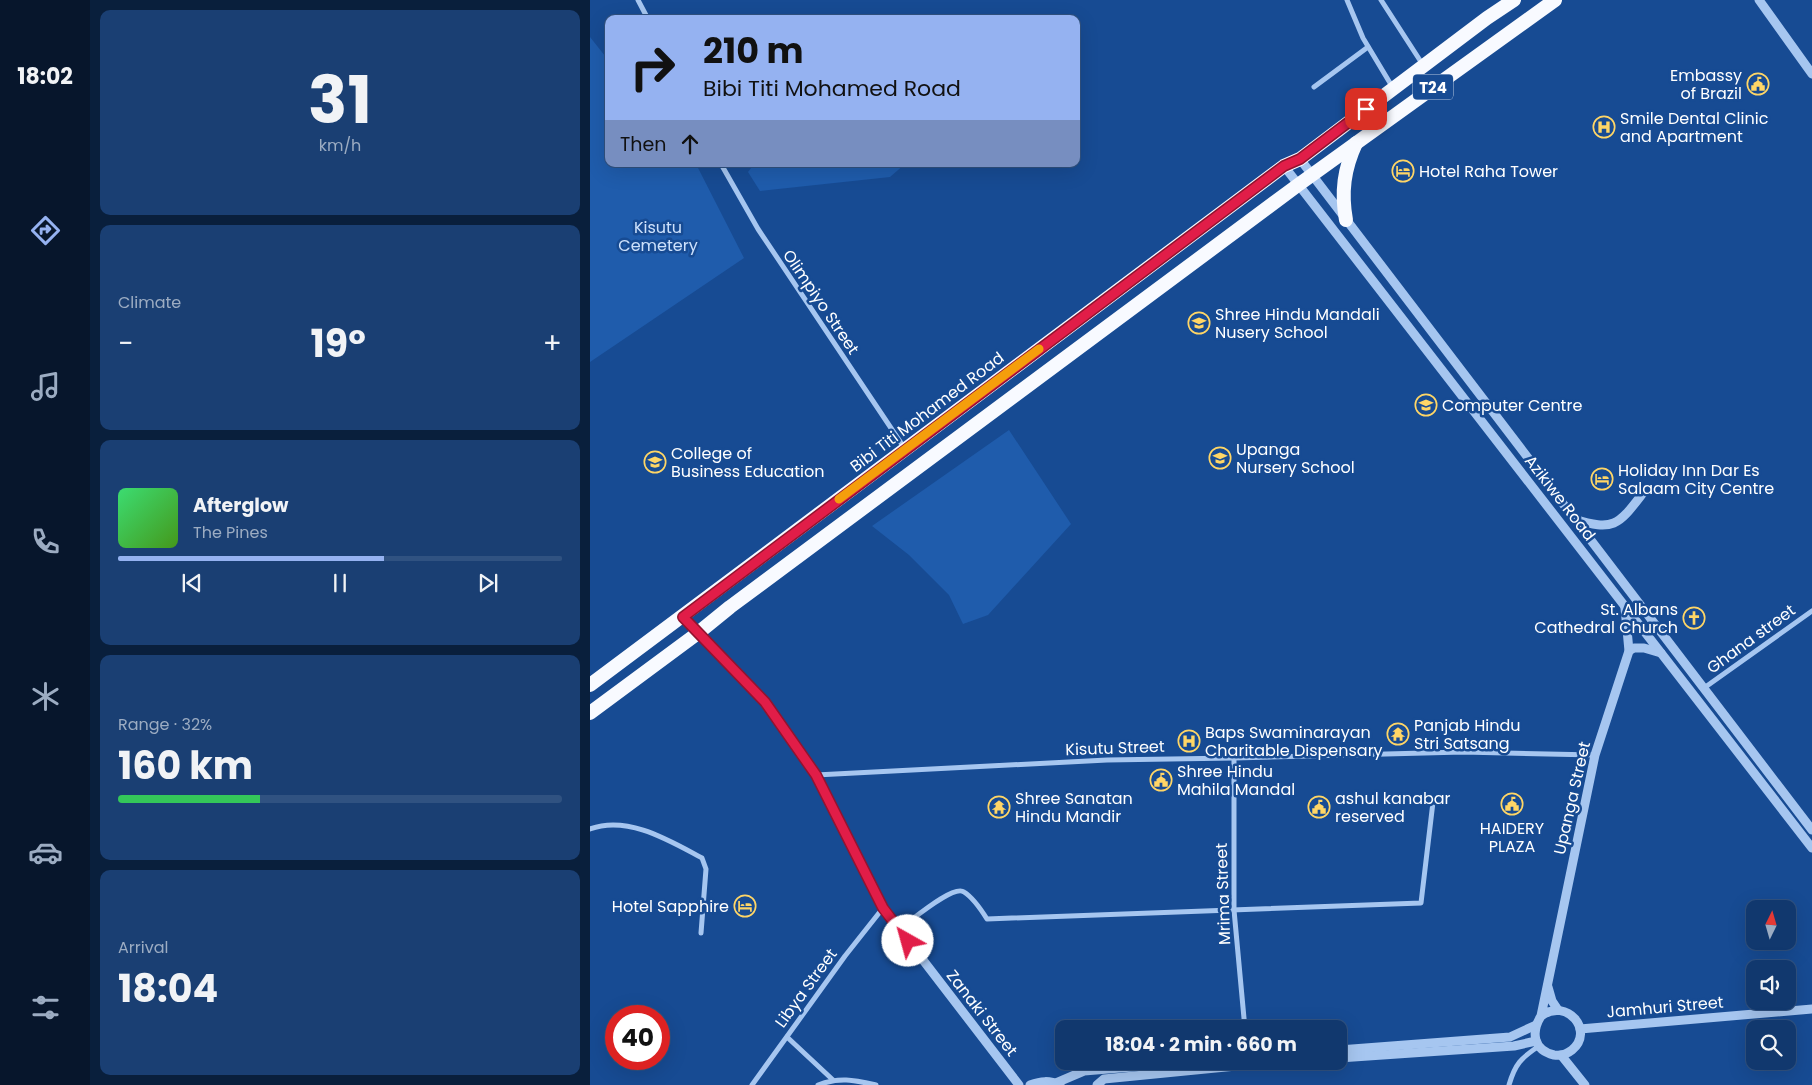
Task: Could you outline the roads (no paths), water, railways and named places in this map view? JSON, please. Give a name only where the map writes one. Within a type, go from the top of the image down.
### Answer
[{"type":"highway","name":"T24","points":[[1284,166],[1300,159],[1487,18],[1514,0]]},
{"type":"highway","name":"T24","points":[[590,713],[730,606],[1298,185],[1555,0]]},
{"type":"highway","points":[[1346,220],[1342,193],[1344,178],[1348,160],[1357,142]]},
{"type":"highway","name":"Bibi Titi Mohamed Road","points":[[590,685],[1284,166]]},
{"type":"street","points":[[638,0],[646,15]]},
{"type":"street","points":[[1347,0],[1368,47],[1394,88]]},
{"type":"street","points":[[1381,0],[1423,66]]},
{"type":"street","points":[[1759,0],[1812,74]]},
{"type":"street","points":[[1314,87],[1368,47]]},
{"type":"street","name":"Azikiwe Road","points":[[1300,159],[1812,830]]},
{"type":"street","name":"Azikiwe Road","points":[[1284,166],[1812,848]]},
{"type":"street","name":"Olimpiyo Street","points":[[723,167],[758,230],[905,450]]},
{"type":"street","points":[[1574,518],[1597,525],[1613,524],[1625,516],[1643,493]]},
{"type":"street","name":"Upanga Street","points":[[1541,1016],[1595,755],[1629,652],[1625,607],[1628,588]]},
{"type":"street","name":"Ghana street","points":[[1704,688],[1812,611]]},
{"type":"street","name":"Zanaki Street","points":[[683,617],[765,702],[816,775],[883,908],[1019,1085]]},
{"type":"street","points":[[1629,652],[1634,648],[1644,648],[1661,654]]},
{"type":"street","name":"Kisutu Street","points":[[816,775],[1107,760],[1463,752],[1595,755]]},
{"type":"street","name":"Mrima Street","points":[[1234,758],[1234,910],[1244,1020]]},
{"type":"street","points":[[900,930],[947,894],[956,890],[964,892],[987,919],[1421,903],[1433,802]]},
{"type":"street","points":[[590,829],[606,825],[635,828],[669,840],[702,858],[706,869],[700,933]]},
{"type":"street","name":"Libya Street","points":[[752,1085],[845,956],[883,908]]},
{"type":"street","points":[[1548,985],[1552,1001],[1558,1010]]},
{"type":"street","points":[[1558,1010],[1568,1012],[1576,1019],[1580,1029],[1580,1039],[1576,1047],[1568,1053],[1558,1056],[1547,1053],[1537,1043],[1534,1033],[1541,1016],[1558,1010]]},
{"type":"street","name":"Jamhuri Street","points":[[1580,1029],[1812,1010]]},
{"type":"street","points":[[1347,1049],[1510,1037],[1536,1025]]},
{"type":"street","points":[[787,1037],[833,1080]]},
{"type":"street","points":[[1347,1057],[1537,1043]]},
{"type":"street","points":[[1509,1085],[1516,1065],[1537,1043]]},
{"type":"street","points":[[1561,1055],[1586,1085]]},
{"type":"street","points":[[1030,1085],[1038,1082],[1058,1084],[1084,1071],[1096,1070]]},
{"type":"street","points":[[1097,1085],[1104,1079],[1185,1070]]},
{"type":"street","points":[[818,1085],[833,1080],[852,1080],[876,1085]]},
{"type":"place","name":"Embassy of Brazil","points":[[1758,84]]},
{"type":"place","name":"Smile Dental Clinic and Apartment","points":[[1604,127]]},
{"type":"place","name":"Hotel Raha Tower","points":[[1403,171]]},
{"type":"place","name":"Shree Hindu Mandali Nusery School","points":[[1199,323]]},
{"type":"place","name":"Computer Centre","points":[[1426,405]]},
{"type":"place","name":"Upanga Nursery School","points":[[1220,458]]},
{"type":"place","name":"College of Business Education","points":[[655,462]]},
{"type":"place","name":"Holiday Inn Dar Es Salaam City Centre","points":[[1602,479]]},
{"type":"place","name":"St. Albans Cathedral Church","points":[[1694,618]]},
{"type":"place","name":"Panjab Hindu Stri Satsang","points":[[1398,734]]},
{"type":"place","name":"Baps Swaminarayan Charitable Dispensary","points":[[1189,741]]},
{"type":"place","name":"Shree Hindu Mahila Mandal","points":[[1161,780]]},
{"type":"place","name":"HAIDERY PLAZA","points":[[1512,804]]},
{"type":"place","name":"Shree Sanatan Hindu Mandir","points":[[999,807]]},
{"type":"place","name":"ashul kanabar reserved","points":[[1319,807]]},
{"type":"place","name":"Hotel Sapphire","points":[[745,906]]},
{"type":"park label","name":"Kisutu Cemetery","points":[[658,236]]}]
